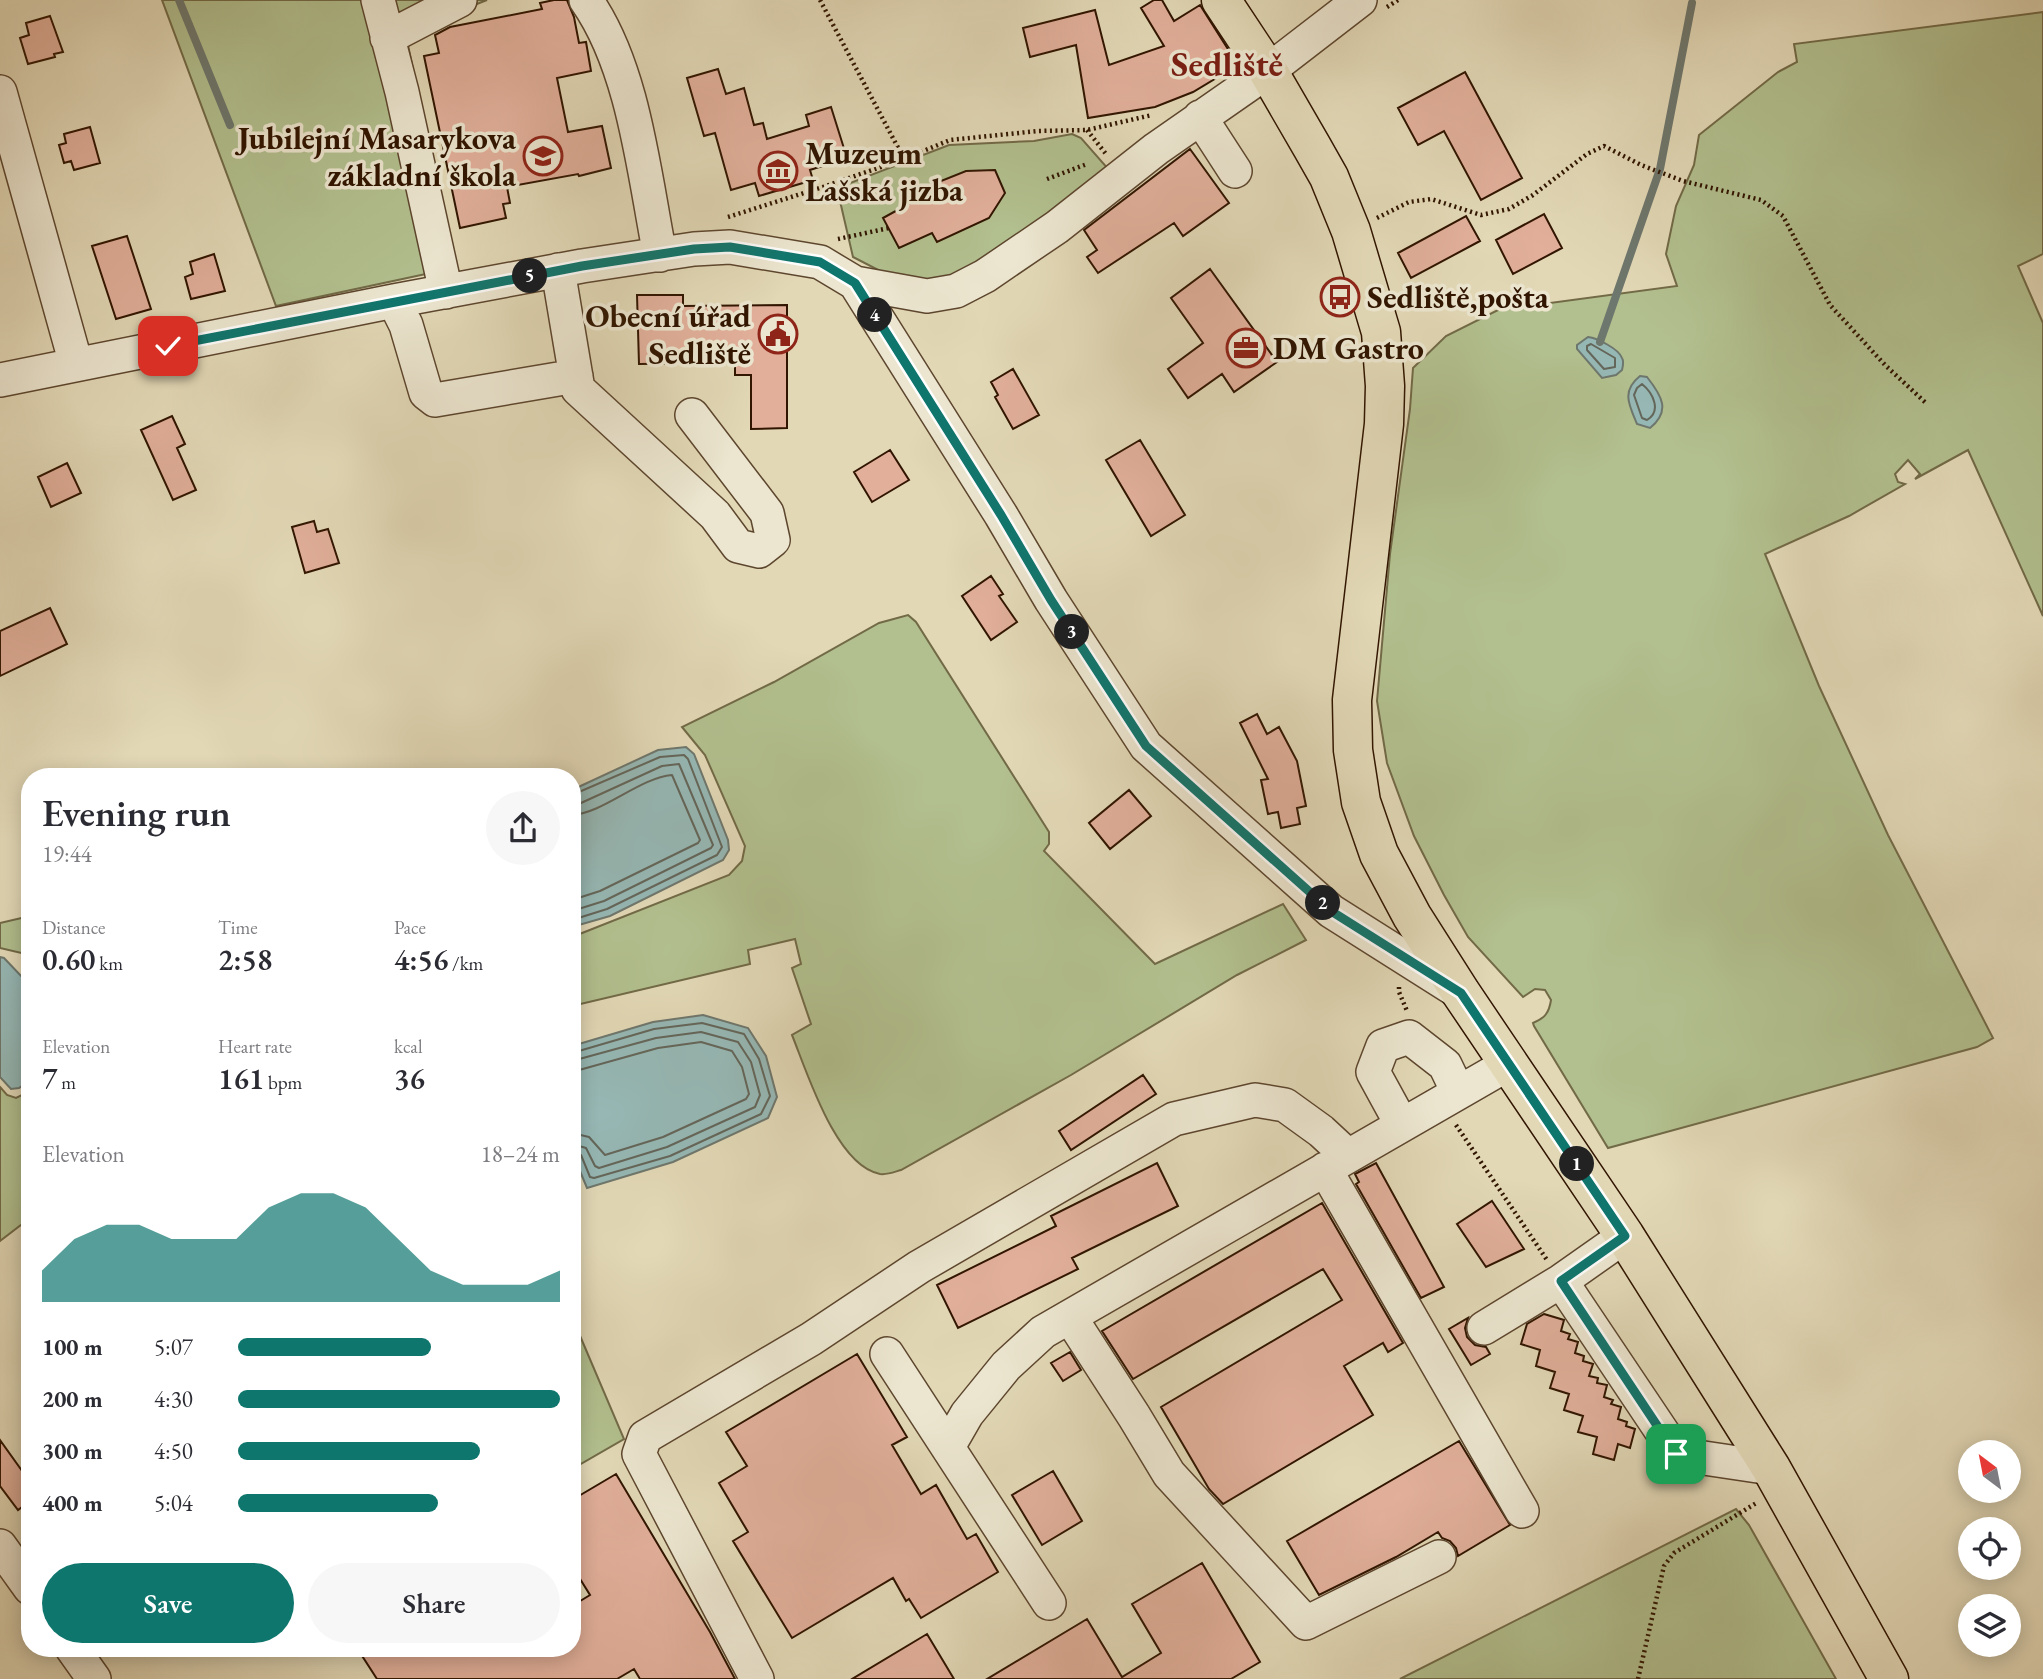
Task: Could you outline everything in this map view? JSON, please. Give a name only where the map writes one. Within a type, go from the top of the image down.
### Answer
[{"type":"main road","points":[[1221,0],[1268,71],[1329,177],[1351,231],[1379,323],[1385,386],[1384,424],[1352,700],[1353,750],[1361,802],[1379,854],[1405,905],[1461,993],[1625,1236],[1768,1483],[1889,1679]]},
{"type":"street","points":[[378,0],[402,92],[446,292]]},
{"type":"street","points":[[387,38],[460,0]]},
{"type":"street","points":[[586,0],[601,22],[629,95],[660,255]]},
{"type":"street","points":[[0,380],[558,270],[694,249],[730,247],[820,262],[855,283],[927,296],[956,291],[985,276],[1057,227],[1200,117],[1369,6]]},
{"type":"street","points":[[0,92],[76,364]]},
{"type":"street","points":[[1200,117],[1235,171]]},
{"type":"street","points":[[558,270],[578,389],[715,515],[738,546],[759,551],[773,540],[767,513],[692,415]]},
{"type":"street","points":[[855,283],[1001,515],[1051,600],[1146,746],[1331,911],[1461,993]]},
{"type":"street","points":[[394,301],[406,325],[426,393],[435,401],[576,376]]},
{"type":"street","points":[[1402,1125],[1373,1072],[1383,1046],[1409,1037],[1445,1065],[1450,1097]]},
{"type":"street","points":[[948,1447],[967,1414],[1006,1366],[1043,1332],[1510,1063]]},
{"type":"street","points":[[757,1679],[639,1454],[645,1437],[811,1339],[919,1267],[1174,1119],[1255,1100],[1285,1105],[1321,1130],[1522,1511]]},
{"type":"street","points":[[1484,1328],[1561,1281],[1625,1236]]},
{"type":"street","points":[[1561,1281],[1676,1454],[1768,1483]]},
{"type":"street","points":[[1070,1317],[1135,1416],[1169,1474],[1306,1623],[1439,1557]]},
{"type":"street","points":[[887,1354],[1049,1603]]},
{"type":"street","points":[[0,1546],[21,1575]]},
{"type":"street","points":[[78,1657],[94,1679]]},
{"type":"path","points":[[820,0],[904,159]]},
{"type":"path","points":[[1369,6],[1398,0]]},
{"type":"path","points":[[724,218],[826,186],[950,140],[1038,131],[1087,130],[1161,113]]},
{"type":"path","points":[[1351,231],[1409,202],[1431,199],[1481,215],[1509,209],[1533,195],[1587,154],[1604,146],[1641,165],[1683,181],[1761,200],[1783,216],[1830,305],[1885,365],[1927,404]]},
{"type":"path","points":[[1047,179],[1108,156]]},
{"type":"path","points":[[820,262],[836,239],[889,228]]},
{"type":"path","points":[[1450,1097],[1561,1281]]},
{"type":"path","points":[[1638,1679],[1664,1566],[1674,1553],[1768,1483]]},
{"type":"green space","points":[[162,0],[487,0],[431,22],[408,45],[454,268],[276,306]]},
{"type":"green space","points":[[2043,12],[2043,254],[2018,266],[2043,323],[2043,616],[1968,450],[1915,479],[1920,474],[1908,460],[1895,474],[1898,482],[1905,484],[1849,516],[1765,554],[1819,686],[1888,835],[1993,1038],[1977,1047],[1608,1148],[1534,1026],[1533,1023],[1546,1014],[1551,1000],[1545,990],[1535,989],[1523,997],[1468,937],[1414,836],[1387,763],[1377,701],[1390,554],[1413,368],[1446,336],[1498,310],[1677,286],[1666,254],[1676,206],[1694,165],[1699,135],[1778,72],[1797,62],[1794,44]]},
{"type":"green space","points":[[1072,134],[1081,138],[1110,171],[975,270],[947,280],[918,280],[884,273],[853,257],[837,188],[949,145],[1034,141]]},
{"type":"green space","points":[[908,615],[916,622],[1049,832],[1049,844],[1044,851],[1155,964],[1283,904],[1306,940],[1237,975],[1071,1075],[901,1170],[883,1174],[864,1167],[837,1136],[815,1093],[792,1035],[811,1024],[792,968],[801,964],[795,939],[748,950],[750,964],[581,1004],[581,933],[729,875],[742,861],[745,846],[705,755],[682,727],[774,682],[879,623]]},
{"type":"green space","points":[[21,918],[21,953],[0,948],[0,923]]},
{"type":"green space","points":[[0,1087],[7,1095],[16,1098],[21,1096],[21,1225],[0,1241]]},
{"type":"green space","points":[[581,1338],[624,1439],[581,1464]]},
{"type":"green space","points":[[1736,1509],[1749,1525],[1836,1679],[1400,1679]]},
{"type":"water","points":[[1588,337],[1617,351],[1623,359],[1622,370],[1616,375],[1602,378],[1577,349],[1577,345]]},
{"type":"water","points":[[1640,376],[1647,377],[1662,403],[1660,416],[1650,428],[1637,424],[1629,404],[1630,387]]},
{"type":"water","points":[[686,747],[694,754],[728,840],[729,850],[723,860],[610,916],[581,924],[581,786],[658,750]]},
{"type":"water","points":[[0,957],[21,976],[21,1087],[11,1089],[0,1077]]},
{"type":"water","points":[[703,1015],[748,1028],[766,1056],[777,1097],[768,1118],[673,1162],[587,1188],[581,1174],[581,1043],[653,1022]]},
{"type":"building","points":[[567,0],[574,17],[579,43],[586,42],[591,71],[557,78],[568,132],[602,126],[611,168],[579,176],[578,174],[507,187],[510,203],[503,204],[506,218],[460,228],[424,56],[439,53],[435,35],[450,27],[542,9],[540,3]]},
{"type":"building","points":[[1154,0],[1162,0],[1174,21],[1200,5],[1238,65],[1193,92],[1155,107],[1088,118],[1076,45],[1030,57],[1023,28],[1095,10],[1109,65],[1164,46],[1141,8]]},
{"type":"building","points":[[50,16],[63,52],[54,54],[55,57],[28,64],[20,38],[29,35],[26,23]]},
{"type":"building","points":[[718,69],[726,94],[744,88],[754,125],[763,123],[767,139],[809,126],[806,115],[831,107],[847,158],[810,170],[813,180],[759,196],[755,183],[731,190],[715,133],[704,136],[687,78]]},
{"type":"building","points":[[1465,72],[1522,178],[1481,200],[1444,131],[1418,145],[1398,108]]},
{"type":"building","points":[[90,127],[100,163],[74,170],[71,161],[64,163],[59,145],[66,143],[64,134]]},
{"type":"building","points":[[1190,149],[1229,203],[1183,236],[1174,223],[1098,273],[1087,257],[1097,250],[1084,230]]},
{"type":"building","points":[[995,170],[1005,193],[989,218],[937,242],[932,233],[899,248],[883,218],[914,201],[911,193],[966,171]]},
{"type":"building","points":[[1544,214],[1562,248],[1513,274],[1496,240]]},
{"type":"building","points":[[1466,216],[1480,241],[1411,278],[1398,253]]},
{"type":"building","points":[[127,236],[151,309],[116,319],[92,246]]},
{"type":"building","points":[[214,254],[225,291],[191,299],[185,277],[193,274],[190,262]]},
{"type":"building","points":[[1210,269],[1277,362],[1234,392],[1222,374],[1188,398],[1168,369],[1203,343],[1171,298]]},
{"type":"building","points":[[637,295],[683,295],[683,306],[787,305],[787,428],[751,429],[751,375],[735,375],[735,363],[639,364]]},
{"type":"building","points":[[1013,369],[1039,415],[1013,429],[995,397],[998,395],[991,382]]},
{"type":"building","points":[[172,416],[185,444],[177,448],[196,490],[173,500],[141,430]]},
{"type":"building","points":[[1140,440],[1185,515],[1151,536],[1106,460]]},
{"type":"building","points":[[890,450],[909,480],[872,502],[854,472]]},
{"type":"building","points":[[67,463],[81,493],[51,507],[38,477]]},
{"type":"building","points":[[314,521],[317,532],[328,529],[339,563],[305,573],[292,527]]},
{"type":"building","points":[[991,576],[1003,594],[999,596],[1017,622],[991,640],[962,596]]},
{"type":"building","points":[[50,608],[67,644],[0,676],[0,631]]},
{"type":"building","points":[[1257,714],[1267,734],[1279,727],[1297,761],[1306,806],[1297,808],[1300,824],[1281,828],[1278,812],[1268,814],[1261,780],[1268,779],[1240,723]]},
{"type":"building","points":[[1129,790],[1151,816],[1110,849],[1089,823]]},
{"type":"building","points":[[1143,1075],[1156,1094],[1071,1150],[1059,1131]]},
{"type":"building","points":[[1157,1163],[1178,1206],[1072,1258],[1078,1269],[958,1328],[937,1285],[1056,1226],[1051,1216]]},
{"type":"building","points":[[1376,1163],[1444,1287],[1421,1298],[1356,1184],[1359,1182],[1355,1174]]},
{"type":"building","points":[[1492,1201],[1524,1249],[1486,1267],[1457,1224]]},
{"type":"building","points":[[1322,1203],[1403,1343],[1388,1352],[1383,1343],[1344,1366],[1373,1415],[1223,1504],[1209,1489],[1161,1407],[1342,1300],[1323,1269],[1133,1379],[1102,1331]]},
{"type":"building","points":[[1544,1314],[1564,1320],[1561,1331],[1570,1334],[1568,1339],[1578,1342],[1575,1353],[1584,1356],[1583,1361],[1593,1364],[1589,1376],[1598,1378],[1597,1383],[1607,1385],[1604,1397],[1613,1400],[1611,1404],[1621,1407],[1618,1419],[1635,1429],[1630,1448],[1618,1444],[1614,1460],[1593,1454],[1597,1437],[1578,1432],[1583,1416],[1564,1410],[1569,1394],[1550,1388],[1555,1372],[1536,1366],[1540,1350],[1521,1344],[1527,1324]]},
{"type":"building","points":[[1468,1318],[1465,1328],[1467,1337],[1475,1345],[1486,1347],[1490,1354],[1471,1365],[1449,1329]]},
{"type":"building","points":[[1070,1352],[1081,1370],[1063,1381],[1051,1363]]},
{"type":"building","points":[[857,1354],[907,1437],[892,1445],[921,1494],[936,1485],[967,1539],[976,1534],[998,1572],[921,1618],[909,1599],[906,1601],[893,1578],[792,1638],[733,1541],[748,1532],[719,1483],[747,1466],[726,1432]]},
{"type":"building","points":[[0,1440],[21,1469],[21,1508],[18,1510],[0,1486]]},
{"type":"building","points":[[1459,1441],[1510,1525],[1458,1556],[1456,1548],[1438,1532],[1396,1557],[1319,1595],[1287,1541]]},
{"type":"building","points":[[1053,1471],[1082,1521],[1042,1545],[1012,1495]]},
{"type":"building","points":[[616,1474],[735,1679],[640,1679],[634,1669],[617,1679],[377,1679],[363,1657],[581,1657],[581,1600],[590,1595],[581,1580],[581,1495]]},
{"type":"building","points":[[1202,1563],[1260,1662],[1231,1679],[987,1679],[1087,1619],[1122,1677],[1161,1653],[1132,1604]]},
{"type":"building","points":[[927,1634],[954,1679],[852,1679]]},
{"type":"waterway","points":[[179,0],[230,125]]},
{"type":"waterway","points":[[1600,342],[1660,169],[1692,3]]},
{"type":"place","name":"Jubilejní Masarykova základní škola","points":[[543,156]]},
{"type":"place","name":"Muzeum Lašská jizba","points":[[778,171]]},
{"type":"place","name":"Sedliště,pošta","points":[[1340,297]]},
{"type":"place","name":"Obecní úřad Sedliště","points":[[778,334]]},
{"type":"place","name":"DM Gastro","points":[[1246,348]]},
{"type":"district","name":"Sedliště","points":[[1227,63]]},
{"type":"route","points":[[168,346],[582,266],[694,249],[730,247],[820,262],[855,283],[1001,515],[1051,600],[1146,746],[1331,911],[1461,993],[1625,1236],[1561,1281],[1676,1454]]}]
